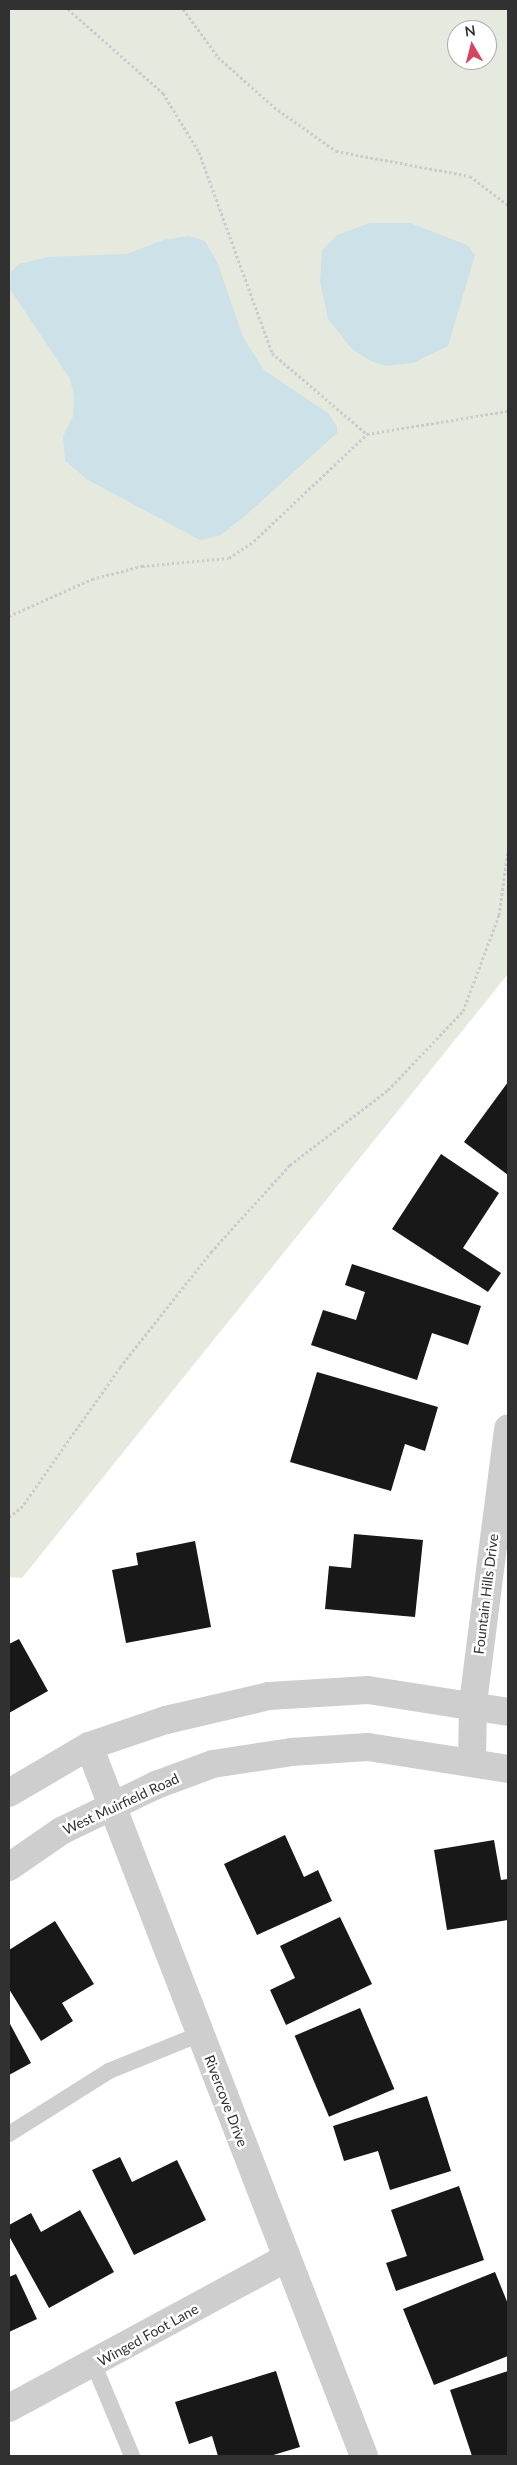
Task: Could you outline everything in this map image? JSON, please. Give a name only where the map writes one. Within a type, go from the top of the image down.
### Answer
[{"type":"street","name":"Fountain Hills Drive","points":[[472,1761],[473,1703],[508,1428]]},
{"type":"street","points":[[9,1793],[90,1746],[232,1703],[311,1690],[368,1690],[473,1703],[508,1712]]},
{"type":"street","name":"Rivercove Drive","points":[[90,1746],[364,2456]]},
{"type":"street","name":"West Muirfield Road","points":[[9,1867],[61,1831],[113,1806],[213,1764],[291,1752],[368,1747],[472,1761],[508,1769]]},
{"type":"street","name":"Winged Foot Lane","points":[[9,2408],[94,2365],[286,2258]]},
{"type":"lane","points":[[9,2134],[109,2071],[200,2034]]},
{"type":"lane","points":[[94,2365],[132,2456]]},
{"type":"path","points":[[68,9],[164,93],[199,152],[272,353],[367,434]]},
{"type":"path","points":[[183,9],[218,58],[274,107],[336,151],[470,176],[508,205]]},
{"type":"path","points":[[9,616],[92,579],[133,568],[229,558],[254,541],[367,434],[508,411]]},
{"type":"path","points":[[9,1517],[21,1508],[120,1366],[211,1252],[290,1165],[388,1090],[463,1012],[499,915],[508,850]]},
{"type":"shaded area","points":[[9,9],[508,9],[508,974],[22,1578],[9,1577]]},
{"type":"water","points":[[370,223],[410,223],[467,245],[475,255],[448,346],[413,363],[386,366],[371,361],[352,349],[328,319],[320,282],[322,250],[337,235]]},
{"type":"water","points":[[188,236],[205,241],[218,264],[243,337],[264,370],[328,413],[337,426],[337,433],[246,515],[221,535],[200,540],[88,480],[65,461],[63,436],[73,416],[74,396],[70,379],[10,289],[11,272],[19,264],[47,257],[127,254],[163,240]]},
{"type":"building","points":[[508,1082],[508,1175],[464,1142]]},
{"type":"building","points":[[441,1154],[499,1193],[463,1248],[501,1273],[488,1292],[392,1229]]},
{"type":"building","points":[[352,1264],[481,1306],[468,1345],[432,1333],[417,1380],[311,1345],[323,1310],[356,1320],[365,1292],[345,1285]]},
{"type":"building","points":[[317,1372],[438,1407],[425,1451],[405,1444],[391,1491],[290,1462]]},
{"type":"building","points":[[354,1534],[423,1540],[415,1617],[325,1609],[329,1566],[351,1568]]},
{"type":"building","points":[[195,1541],[211,1627],[126,1643],[112,1570],[138,1565],[136,1553]]},
{"type":"building","points":[[19,1639],[48,1691],[9,1713],[9,1644]]},
{"type":"building","points":[[285,1835],[304,1877],[318,1870],[332,1901],[257,1935],[224,1864]]},
{"type":"building","points":[[494,1840],[501,1880],[508,1879],[508,1920],[447,1930],[434,1850]]},
{"type":"building","points":[[340,1917],[372,1984],[286,2025],[270,1990],[295,1978],[280,1946]]},
{"type":"building","points":[[55,1921],[94,1984],[62,2003],[73,2021],[41,2041],[9,1989],[9,1950]]},
{"type":"building","points":[[360,2008],[394,2089],[329,2117],[295,2036]]},
{"type":"building","points":[[9,2022],[31,2063],[9,2075]]},
{"type":"building","points":[[427,2096],[451,2171],[390,2190],[378,2151],[344,2161],[333,2126]]},
{"type":"building","points":[[120,2157],[132,2182],[177,2160],[206,2220],[134,2255],[92,2170]]},
{"type":"building","points":[[459,2186],[484,2260],[396,2291],[386,2263],[407,2256],[391,2210]]},
{"type":"building","points":[[80,2210],[114,2272],[49,2308],[9,2236],[9,2225],[31,2213],[41,2232]]},
{"type":"building","points":[[495,2272],[508,2304],[508,2356],[434,2385],[403,2309]]},
{"type":"building","points":[[16,2274],[37,2319],[9,2332],[9,2277]]},
{"type":"building","points":[[276,2371],[300,2447],[270,2456],[218,2456],[212,2436],[189,2444],[175,2402]]},
{"type":"building","points":[[508,2371],[508,2456],[472,2456],[450,2390]]}]
